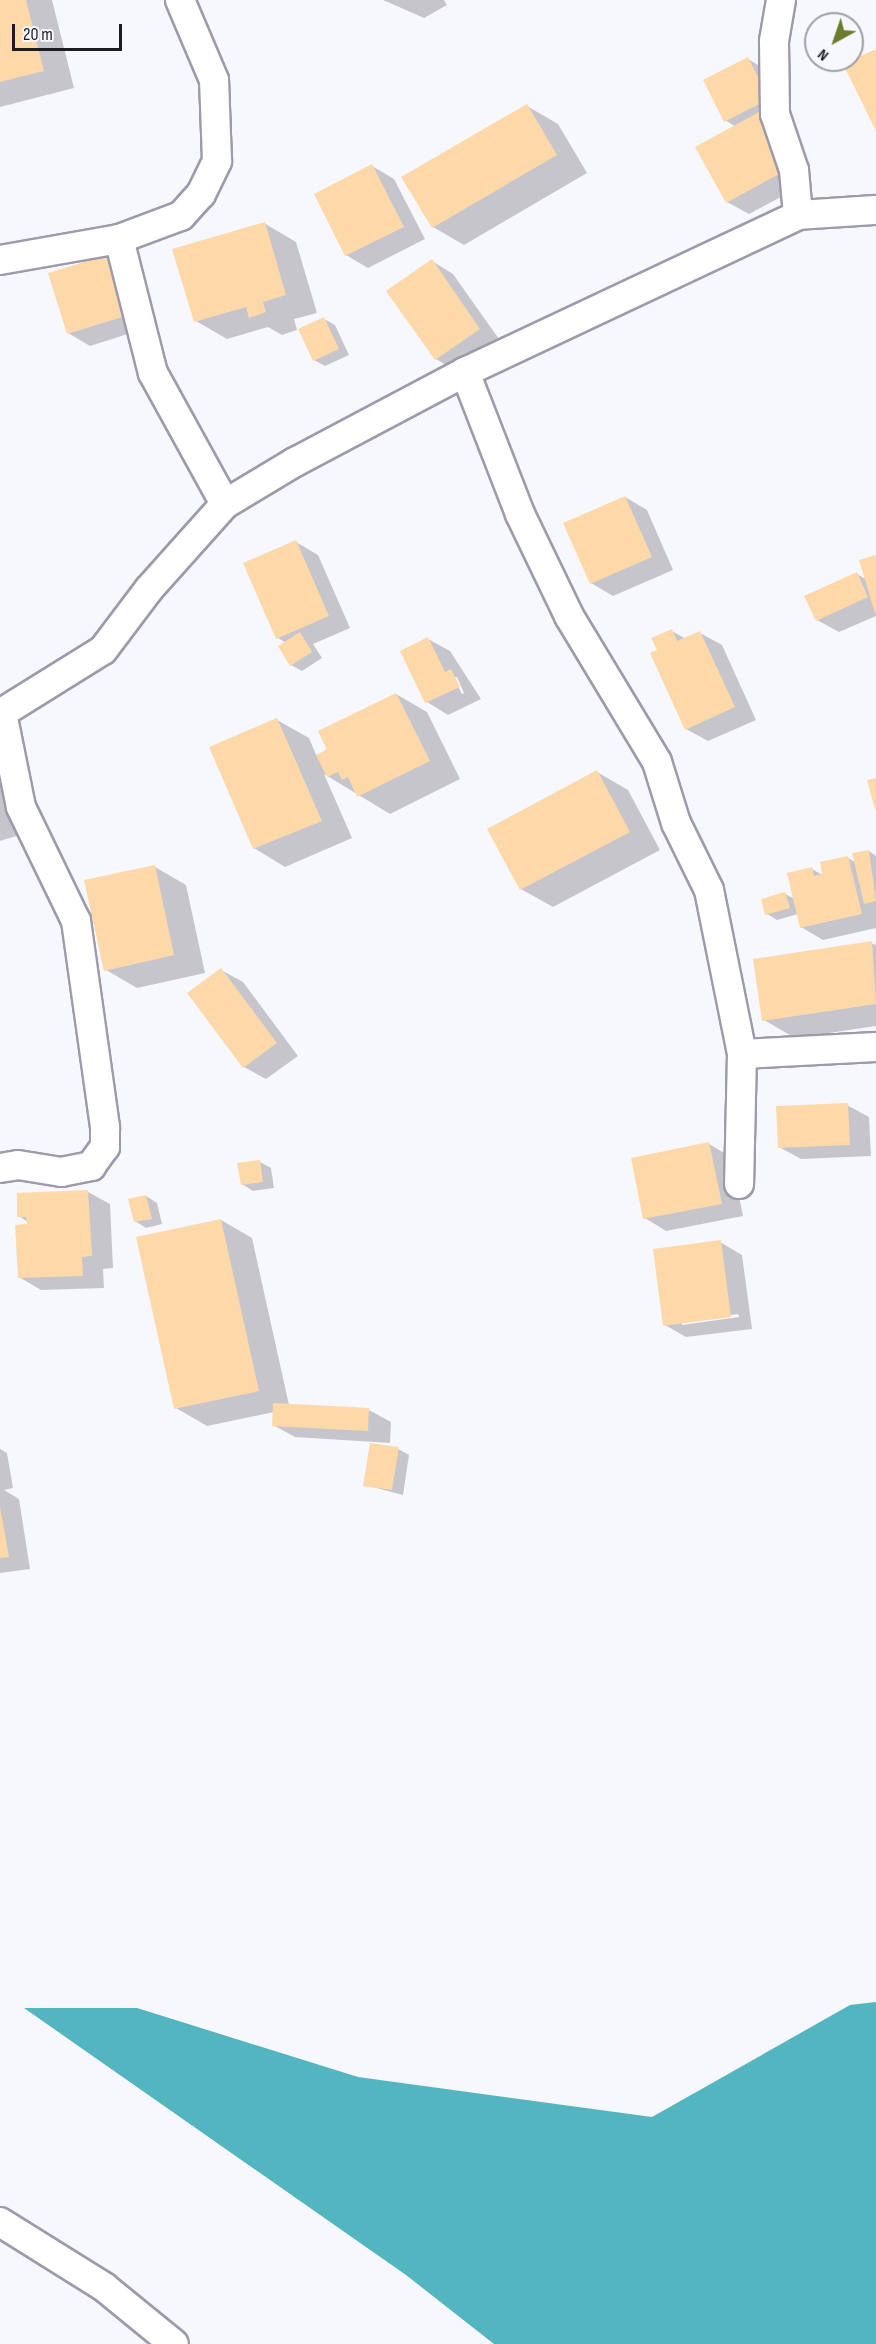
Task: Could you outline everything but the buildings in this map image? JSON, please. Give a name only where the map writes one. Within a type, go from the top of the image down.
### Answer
[{"type":"street","points":[[0,260],[119,239],[181,216],[201,194],[218,161],[213,80],[180,0]]},
{"type":"street","points":[[781,0],[774,41],[775,114],[794,170],[798,215]]},
{"type":"street","points":[[0,1168],[18,1165],[60,1172],[91,1166],[105,1147],[105,1127],[76,921],[21,807],[1,713],[104,650],[149,589],[225,504],[465,372],[798,215],[876,210]]},
{"type":"street","points":[[119,239],[153,373],[225,504]]},
{"type":"street","points":[[465,372],[525,524],[568,616],[657,762],[676,823],[709,890],[742,1054],[740,1184]]},
{"type":"street","points":[[742,1054],[876,1047]]},
{"type":"street","points":[[0,2222],[104,2287],[174,2344]]},
{"type":"water","points":[[876,2002],[876,2344],[494,2344],[406,2275],[24,2008],[137,2008],[358,2077],[652,2117],[850,2005]]}]
